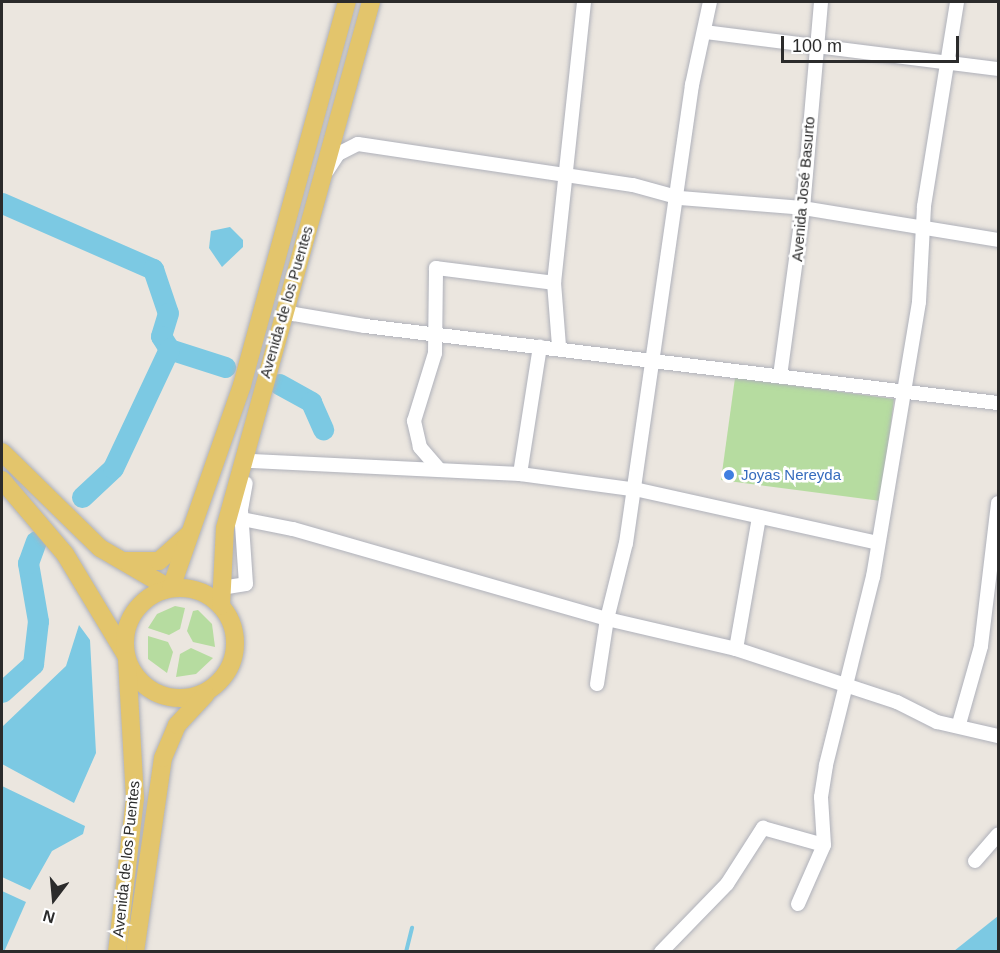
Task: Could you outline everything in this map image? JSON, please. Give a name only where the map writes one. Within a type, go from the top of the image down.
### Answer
[{"type":"main road","name":"Avenida de los Puentes","points":[[170,588],[199,520],[242,385],[347,2]]},
{"type":"main road","name":"Avenida de los Puentes","points":[[221,597],[223,536],[289,311],[319,183],[371,2]]},
{"type":"main road","points":[[2,452],[110,556],[170,588],[196,590],[221,597],[232,622],[235,651],[229,669],[209,690],[183,698],[165,696],[141,682],[65,554],[2,480]]},
{"type":"main road","points":[[110,556],[140,564],[159,561],[199,520]]},
{"type":"main road","points":[[123,652],[131,616],[147,598],[170,588]]},
{"type":"main road","name":"Avenida de los Puentes","points":[[117,951],[135,798],[123,652]]},
{"type":"main road","name":"Avenida de los Puentes","points":[[135,951],[163,758],[177,725],[209,690]]},
{"type":"street","points":[[559,346],[554,283],[584,2]]},
{"type":"street","points":[[597,684],[607,620],[626,543],[631,488],[680,198],[692,85],[710,2]]},
{"type":"street","name":"Avenida José Basurto","points":[[780,376],[803,208],[814,45],[821,2]]},
{"type":"street","points":[[798,904],[824,845],[820,797],[842,684],[878,543],[919,302],[922,228],[957,2]]},
{"type":"street","points":[[705,32],[999,69]]},
{"type":"street","points":[[319,183],[338,154],[358,144],[565,174],[680,198],[803,208],[999,240]]},
{"type":"street","points":[[438,468],[420,447],[414,422],[436,335],[439,265],[554,283]]},
{"type":"street","points":[[221,597],[246,584],[242,519],[252,460],[289,311],[436,335],[540,347],[559,346],[654,361],[999,403]]},
{"type":"street","points":[[520,474],[540,347]]},
{"type":"street","points":[[252,460],[520,474],[631,488],[878,543]]},
{"type":"street","points":[[959,724],[981,646],[999,503]]},
{"type":"street","points":[[736,649],[759,517]]},
{"type":"street","points":[[242,519],[293,529],[607,620],[736,649],[897,702],[937,723],[959,724],[999,736]]},
{"type":"street","points":[[661,951],[727,884],[764,828],[824,845]]},
{"type":"street","points":[[975,861],[999,835]]},
{"type":"green space","points":[[735,378],[894,399],[881,501],[721,480]]},
{"type":"green space","points":[[175,606],[185,608],[180,629],[169,635],[148,628],[157,614]]},
{"type":"green space","points":[[198,610],[212,624],[215,647],[193,642],[187,631],[193,611]]},
{"type":"green space","points":[[148,636],[168,642],[173,652],[167,673],[148,659]]},
{"type":"green space","points":[[191,648],[213,658],[196,674],[176,677],[180,654]]},
{"type":"water","points":[[230,227],[243,240],[243,247],[222,267],[209,248],[211,231]]},
{"type":"water","points":[[79,625],[90,640],[96,753],[74,803],[2,764],[2,727],[66,666]]},
{"type":"water","points":[[2,786],[85,826],[83,834],[52,851],[30,890],[2,877]]},
{"type":"water","points":[[2,891],[26,902],[4,952],[2,950]]},
{"type":"water","points":[[998,916],[998,951],[954,951]]},
{"type":"waterway","points":[[2,203],[153,269],[168,313],[161,336],[169,349],[225,367]]},
{"type":"waterway","points":[[82,497],[113,468],[169,349]]},
{"type":"waterway","points":[[279,384],[311,402],[323,429]]},
{"type":"waterway","points":[[2,692],[33,664],[38,621],[28,563],[36,541]]},
{"type":"waterway","points":[[406,952],[412,928]]},
{"type":"place","name":"Joyas Nereyda","points":[[729,475]]}]
